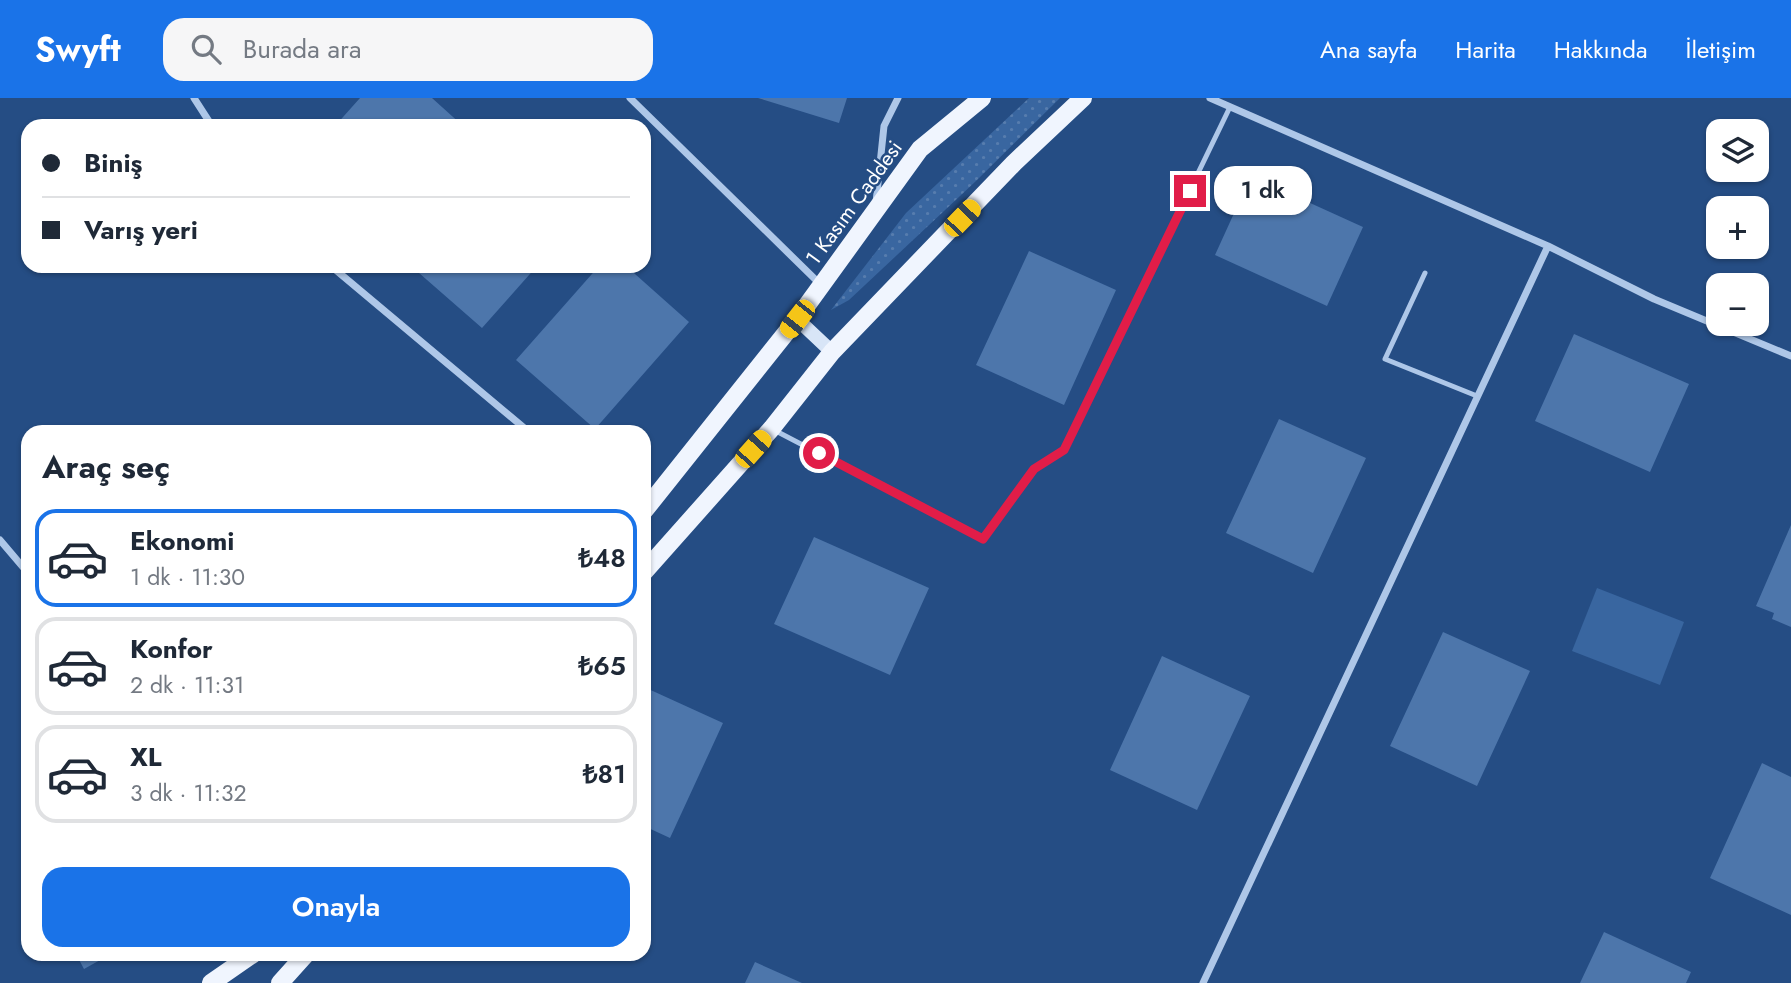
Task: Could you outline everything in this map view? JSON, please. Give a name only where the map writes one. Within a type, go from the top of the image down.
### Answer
[{"type":"main road","name":"1 Kasım Caddesi","points":[[651,502],[797,319],[920,149],[982,98]]},
{"type":"main road","points":[[651,564],[772,428],[832,352],[1014,163],[1083,98]]},
{"type":"main road","points":[[211,983],[243,961]]},
{"type":"main road","points":[[280,983],[300,961]]},
{"type":"street","points":[[194,98],[208,119]]},
{"type":"street","points":[[630,98],[821,285]]},
{"type":"street","points":[[876,211],[884,126],[898,98]]},
{"type":"street","points":[[1210,98],[1548,246],[1654,299],[1791,356]]},
{"type":"street","points":[[1203,983],[1548,246]]},
{"type":"street","points":[[339,273],[521,425]]},
{"type":"street","points":[[797,319],[832,352]]},
{"type":"street","points":[[0,541],[21,565]]},
{"type":"lane","points":[[772,428],[983,539],[1034,469],[1064,450],[1230,107]]},
{"type":"lane","points":[[1425,273],[1385,359],[1477,396]]},
{"type":"shaded area","points":[[1029,98],[1060,98],[849,300],[831,310],[906,213]]},
{"type":"shaded area","points":[[1597,588],[1684,622],[1660,685],[1572,651]]},
{"type":"building","points":[[360,98],[432,98],[455,119],[341,119]]},
{"type":"building","points":[[758,98],[847,98],[839,123]]},
{"type":"building","points":[[1251,176],[1363,227],[1327,306],[1215,255]]},
{"type":"building","points":[[1029,251],[1116,290],[1064,405],[976,365]]},
{"type":"building","points":[[419,273],[531,273],[482,328]]},
{"type":"building","points":[[593,273],[634,273],[689,322],[599,425],[590,425],[516,360]]},
{"type":"building","points":[[1574,334],[1689,384],[1650,472],[1535,421]]},
{"type":"building","points":[[1279,419],[1366,458],[1313,573],[1226,533]]},
{"type":"building","points":[[1791,525],[1791,627],[1772,619],[1774,613],[1756,606]]},
{"type":"building","points":[[814,537],[929,588],[890,675],[774,624]]},
{"type":"building","points":[[1443,632],[1530,671],[1477,786],[1390,746]]},
{"type":"building","points":[[1162,656],[1250,696],[1197,810],[1110,770]]},
{"type":"building","points":[[651,690],[723,723],[670,838],[651,829]]},
{"type":"building","points":[[1762,763],[1791,777],[1791,915],[1710,878]]},
{"type":"building","points":[[1604,932],[1691,972],[1686,983],[1580,983]]},
{"type":"building","points":[[80,961],[98,961],[84,969]]},
{"type":"building","points":[[755,962],[802,983],[745,983]]},
{"type":"route","points":[[819,453],[983,539],[1034,469],[1064,450],[1190,191]]}]
